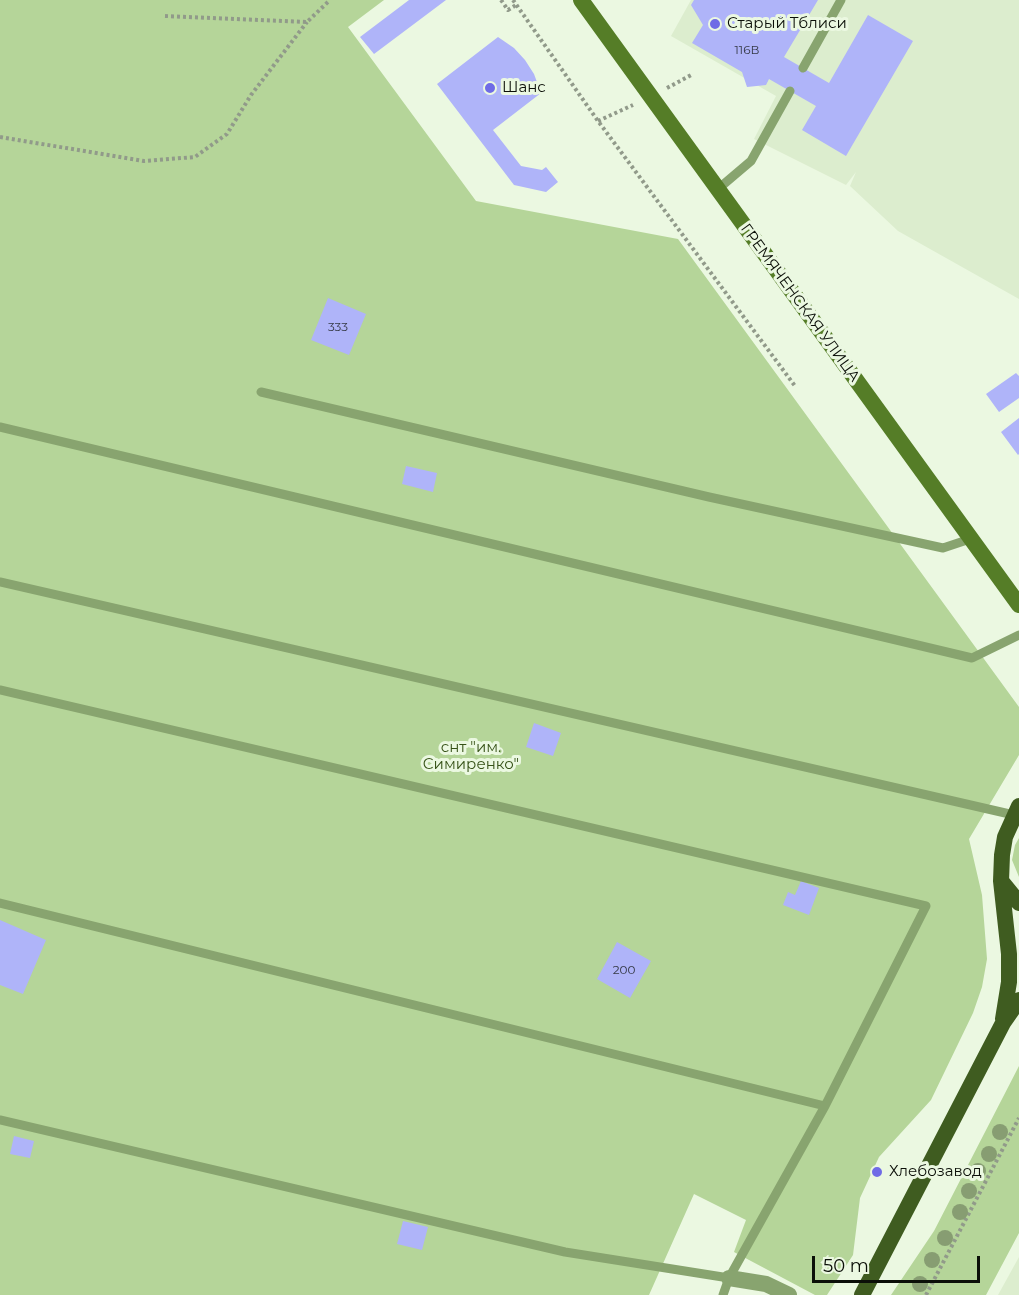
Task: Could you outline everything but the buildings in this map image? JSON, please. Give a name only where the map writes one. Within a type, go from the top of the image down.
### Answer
[{"type":"main road","name":"ГРЕМЯЧЕНСКАЯ УЛИЦА","points":[[581,0],[1019,605]]},
{"type":"main road","points":[[1003,1023],[1009,954],[1001,881],[1005,837],[1017,811]]},
{"type":"main road","points":[[1001,881],[1019,903]]},
{"type":"main road","points":[[862,1295],[1003,1023],[1019,999]]},
{"type":"street","points":[[729,1278],[766,1284],[789,1295]]},
{"type":"lane","points":[[803,68],[841,0]]},
{"type":"lane","points":[[718,189],[751,161],[790,91]]},
{"type":"lane","points":[[261,392],[709,497],[943,548],[970,539]]},
{"type":"lane","points":[[0,427],[972,658],[1019,635]]},
{"type":"lane","points":[[0,582],[1017,811]]},
{"type":"lane","points":[[0,690],[926,906],[825,1106],[729,1278],[723,1295]]},
{"type":"lane","points":[[0,903],[825,1106]]},
{"type":"lane","points":[[0,1120],[565,1252],[729,1278]]},
{"type":"path","points":[[0,137],[144,161],[195,157],[226,134],[251,95],[307,22],[330,0]]},
{"type":"path","points":[[501,0],[508,10],[516,5]]},
{"type":"path","points":[[513,0],[598,121],[795,386]]},
{"type":"path","points":[[165,16],[307,22]]},
{"type":"path","points":[[926,1295],[1019,1118]]},
{"type":"shaded area","points":[[691,0],[1019,0],[1019,299],[898,231],[850,186],[856,172],[846,185],[754,139],[776,96],[671,36]]},
{"type":"shaded area","points":[[1019,1257],[1019,1295],[998,1295]]},
{"type":"green space","name":"снт \"им. Симиренко\"","points":[[0,0],[384,0],[348,27],[476,201],[678,239],[1019,707],[1019,755],[969,839],[982,895],[987,959],[982,987],[973,1013],[931,1100],[879,1157],[860,1198],[853,1255],[827,1295],[815,1295],[734,1252],[746,1220],[694,1194],[649,1295],[0,1295]]},
{"type":"green space","points":[[1019,838],[1019,877],[1012,860]]},
{"type":"green space","points":[[1019,1066],[1019,1233],[986,1295],[891,1295],[934,1231]]},
{"type":"place","name":"Старый Тблиси","points":[[715,24]]},
{"type":"place","name":"Шанс","points":[[490,88]]},
{"type":"place","name":"Хлебозавод","points":[[877,1172]]}]
